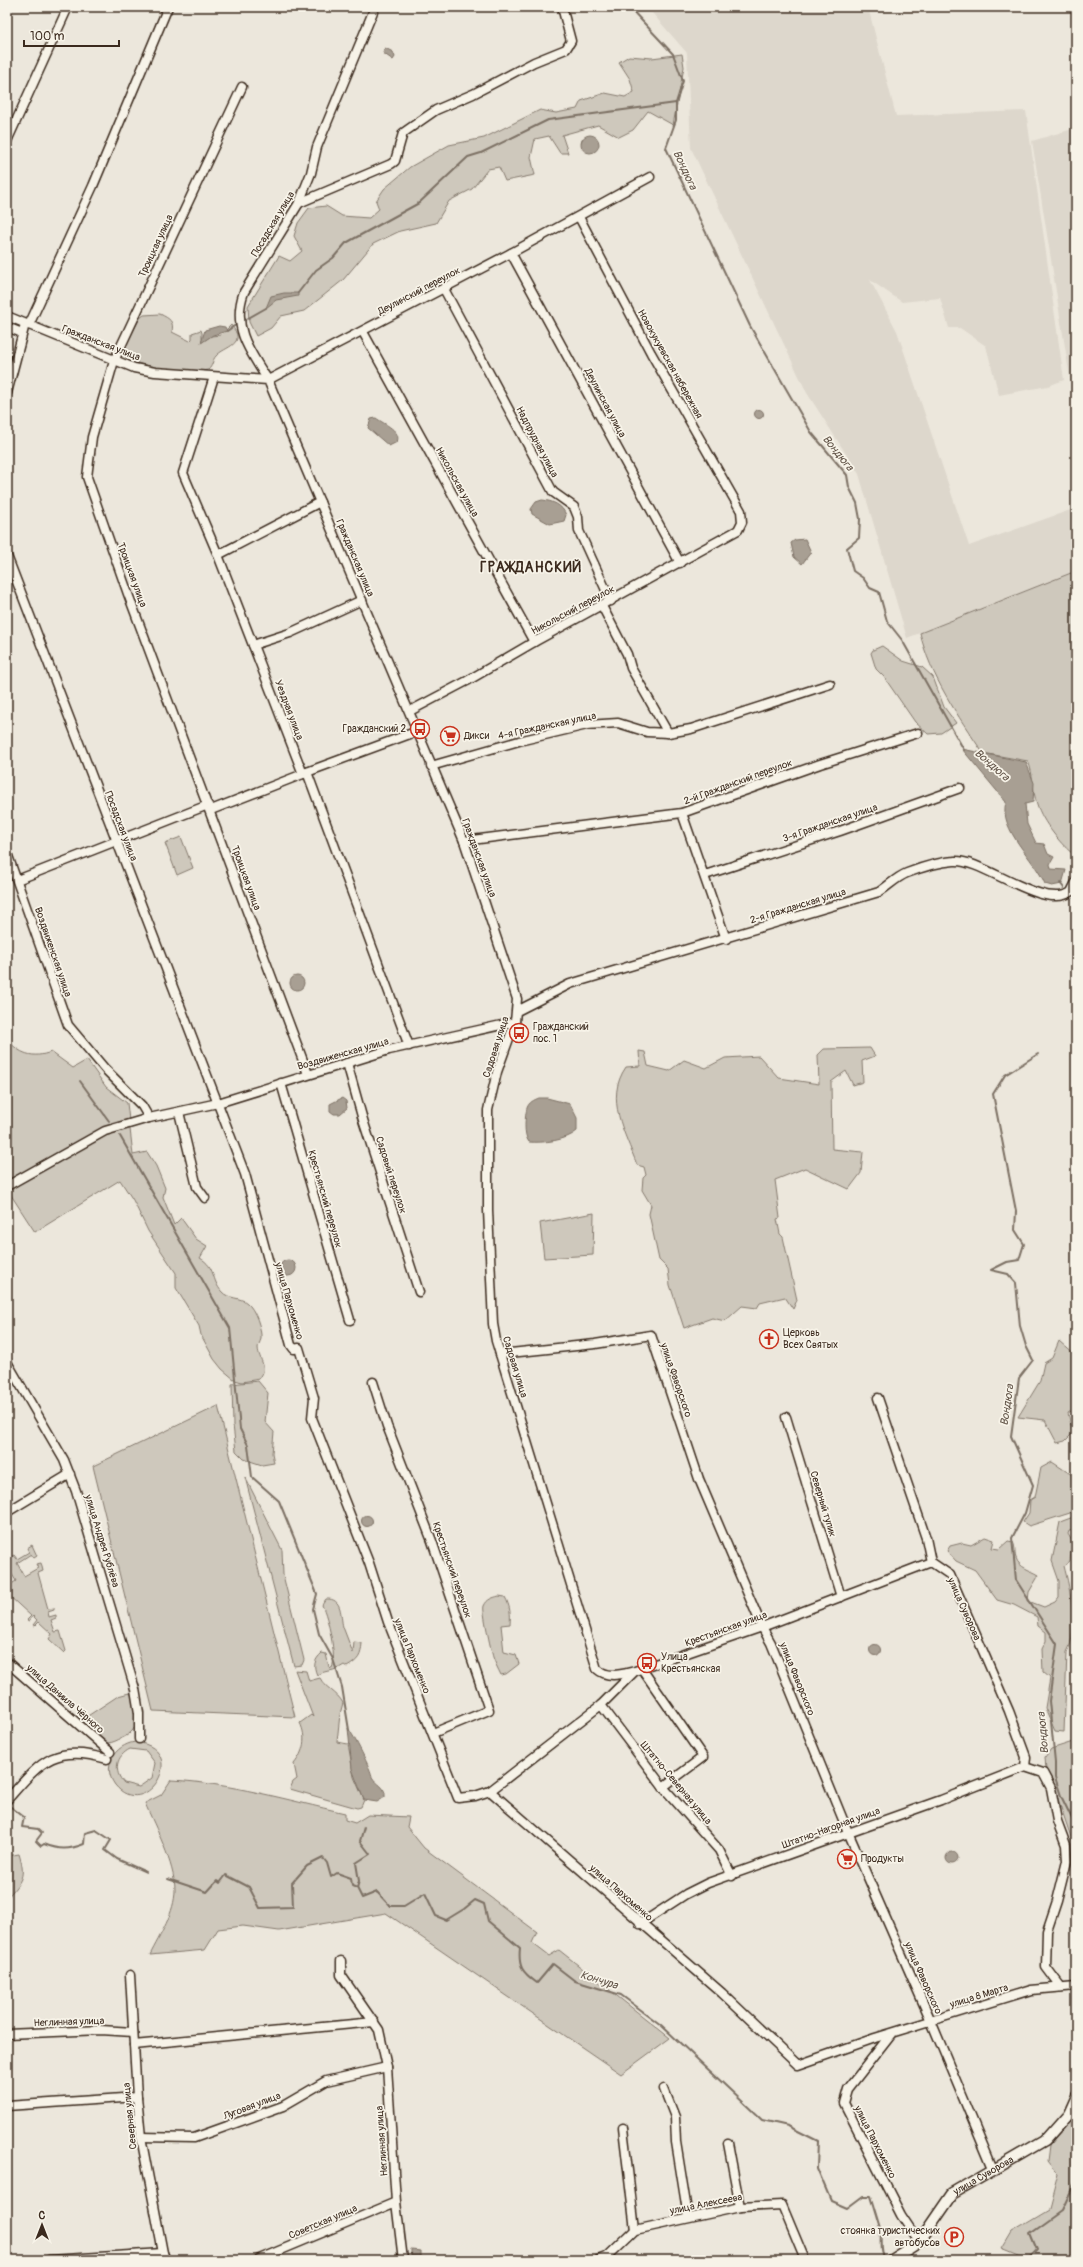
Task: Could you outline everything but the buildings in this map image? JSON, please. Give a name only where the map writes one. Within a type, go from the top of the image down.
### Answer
[{"type":"main road","name":"улица Суворова","points":[[892,2260],[919,2242],[952,2194],[1045,2140],[1068,2114],[1076,2096]]},
{"type":"street","points":[[7,141],[68,7]]},
{"type":"street","points":[[7,393],[22,333],[93,186],[168,7]]},
{"type":"street","name":"Посадская улица","points":[[268,380],[245,342],[239,323],[239,306],[244,292],[299,203],[311,174],[317,147],[375,7]]},
{"type":"street","points":[[299,203],[391,164],[395,161],[403,133],[436,110],[473,94],[534,62],[566,49],[570,45],[570,36],[562,7]]},
{"type":"street","name":"Троицкая улица","points":[[242,86],[114,361],[92,437],[87,477],[128,594],[308,1074]]},
{"type":"street","name":"Деулинский переулок","points":[[268,380],[444,289],[650,177]]},
{"type":"street","name":"Новокукуевская набережная","points":[[578,217],[651,353],[741,511],[742,522]]},
{"type":"street","name":"Деулинская улица","points":[[511,253],[680,563]]},
{"type":"street","name":"Надпрудная улица","points":[[444,289],[553,492],[574,507],[578,517],[579,531],[611,601]]},
{"type":"street","name":"Гражданская улица","points":[[7,316],[114,361],[155,372],[268,380],[464,841],[517,999]]},
{"type":"street","points":[[7,327],[22,333]]},
{"type":"street","name":"Никольская улица","points":[[363,332],[534,642]]},
{"type":"street","name":"Уездная улица","points":[[214,377],[183,473],[218,555],[305,773],[409,1046]]},
{"type":"street","points":[[218,555],[320,502]]},
{"type":"street","name":"Никольский переулок","points":[[410,711],[467,681],[534,642],[738,530],[742,522]]},
{"type":"street","name":"Посадская улица","points":[[7,556],[218,1103]]},
{"type":"street","points":[[254,645],[290,633],[362,600]]},
{"type":"street","points":[[602,606],[627,654],[631,668],[668,733]]},
{"type":"street","name":"4-я Гражданская улица","points":[[431,766],[519,741],[587,725],[618,723],[647,732],[668,733],[691,729],[830,684]]},
{"type":"street","points":[[17,880],[116,841],[418,731]]},
{"type":"street","name":"2-й Гражданский переулок","points":[[464,841],[682,813],[820,764],[918,733]]},
{"type":"street","name":"3-я Гражданская улица","points":[[705,874],[840,831],[960,788]]},
{"type":"street","points":[[682,813],[705,874],[726,939]]},
{"type":"street","name":"Воздвиженская улица","points":[[7,853],[68,1025],[105,1070],[142,1106],[149,1118],[218,1103],[308,1074],[409,1046],[515,1022]]},
{"type":"street","name":"2-я Гражданская улица","points":[[517,1011],[570,984],[726,939],[879,892],[906,874],[955,861],[967,862],[1017,886],[1059,897],[1071,892],[1076,882]]},
{"type":"street","name":"Садовая улица","points":[[517,999],[515,1022],[497,1072],[488,1110],[488,1210],[493,1324],[500,1354],[597,1669],[602,1674],[619,1675],[638,1670]]},
{"type":"street","name":"Садовый переулок","points":[[347,1063],[363,1120],[419,1292]]},
{"type":"street","name":"Крестьянский переулок","points":[[281,1083],[350,1320]]},
{"type":"street","name":"улица Пархоменко","points":[[218,1103],[245,1174],[291,1345],[294,1349],[299,1348],[314,1398],[312,1418],[369,1563],[386,1616],[458,1798],[474,1796],[490,1791],[640,1924],[722,1993],[798,2065]]},
{"type":"street","points":[[179,1112],[197,1187],[205,1198]]},
{"type":"street","points":[[7,1186],[105,1131],[149,1118]]},
{"type":"street","name":"улица Фаворского","points":[[500,1354],[595,1344],[651,1335],[699,1479],[762,1627],[771,1643],[848,1832],[931,2021],[993,2169]]},
{"type":"street","name":"улица Андрея Рублёва","points":[[7,1362],[64,1460],[70,1474],[84,1514],[134,1688],[139,1712],[139,1739]]},
{"type":"street","name":"Крестьянский переулок","points":[[373,1382],[387,1426],[432,1541],[489,1710],[433,1733]]},
{"type":"street","points":[[878,1398],[926,1538],[931,1562]]},
{"type":"street","name":"Северный тупик","points":[[786,1417],[842,1597]]},
{"type":"street","points":[[7,1512],[70,1474]]},
{"type":"street","name":"Крестьянская улица","points":[[490,1791],[601,1705],[638,1670],[762,1627],[931,1562]]},
{"type":"street","name":"улица Суворова","points":[[931,1562],[950,1575],[1026,1757],[1025,1767]]},
{"type":"street","name":"улица Даниила Чёрного","points":[[7,1662],[109,1756],[92,1754],[55,1756],[38,1766],[7,1800]]},
{"type":"street","points":[[638,1670],[703,1757],[663,1787]]},
{"type":"street","name":"Штатно-Северная улица","points":[[601,1705],[663,1787],[719,1850],[732,1876]]},
{"type":"street","points":[[1025,1767],[1043,1773],[1051,1788],[1057,1821],[1066,1845],[1067,1860],[1057,1900],[1047,1931],[1046,1967],[1061,1987]]},
{"type":"street","name":"Штатно-Нагорная улица","points":[[640,1924],[686,1894],[708,1884],[848,1832],[941,1800],[1025,1767]]},
{"type":"street","name":"Неглинная улица","points":[[341,1961],[341,1975],[379,2030],[387,2067],[396,2202],[403,2260]]},
{"type":"street","name":"Северная улица","points":[[130,1975],[132,2032],[141,2137],[165,2256]]},
{"type":"street","name":"улица 8 Марта","points":[[798,2065],[875,2038],[1031,1990],[1076,1986]]},
{"type":"street","points":[[134,2045],[374,2022]]},
{"type":"street","name":"Неглинная улица","points":[[7,2034],[101,2030],[132,2032]]},
{"type":"street","name":"улица Пархоменко","points":[[891,2034],[848,2089],[844,2103],[901,2215],[919,2242]]},
{"type":"street","name":"Луговая улица","points":[[141,2137],[194,2138],[283,2106],[326,2081],[387,2067]]},
{"type":"street","points":[[664,2089],[675,2117],[676,2142],[688,2217]]},
{"type":"street","points":[[7,2106],[137,2097]]},
{"type":"street","points":[[598,2260],[608,2256],[635,2230],[623,2128]]},
{"type":"street","points":[[728,2143],[740,2207]]},
{"type":"street","name":"Советская улица","points":[[258,2260],[396,2202]]},
{"type":"street","name":"улица Алексеева","points":[[635,2230],[688,2217],[740,2207],[782,2205],[805,2260]]},
{"type":"street","points":[[50,2260],[165,2256]]},
{"type":"shaded area","points":[[647,7],[868,7],[896,116],[1026,111],[1064,380],[1048,386],[999,395],[986,346],[960,328],[949,328],[940,298],[902,302],[870,280],[897,331],[969,546],[1076,508],[1076,571],[907,638],[859,474],[807,393],[691,148],[687,53]]},
{"type":"shaded area","points":[[682,54],[684,67],[673,125],[648,111],[633,130],[619,137],[598,125],[562,135],[568,153],[560,153],[549,136],[535,139],[531,157],[535,175],[505,181],[499,167],[488,169],[472,189],[449,201],[436,223],[400,231],[373,244],[343,280],[318,300],[304,311],[281,316],[271,328],[256,336],[249,322],[248,306],[279,256],[290,261],[302,251],[294,236],[298,223],[309,208],[326,206],[342,216],[369,218],[379,209],[376,201],[384,189],[410,167],[449,145],[484,138],[540,110],[556,113],[577,109],[581,101],[605,93],[625,97],[634,92],[630,79],[619,62],[629,56],[652,58]]},
{"type":"shaded area","points":[[1076,128],[1076,396],[1073,397],[1032,141]]},
{"type":"shaded area","points":[[160,314],[172,323],[172,332],[190,341],[192,339],[192,333],[201,330],[202,342],[211,336],[221,335],[231,325],[236,332],[236,341],[216,356],[208,370],[176,371],[150,367],[129,359],[121,354],[140,318],[144,315]]},
{"type":"shaded area","points":[[1076,571],[1076,856],[1053,833],[1043,818],[1035,799],[1028,761],[983,753],[955,710],[938,680],[920,633]]},
{"type":"shaded area","points":[[882,646],[903,661],[922,667],[933,677],[944,707],[956,723],[941,733],[928,734],[915,722],[884,677],[876,669],[871,653],[873,650]]},
{"type":"shaded area","points":[[181,837],[193,868],[177,875],[165,843]]},
{"type":"shaded area","points":[[7,1039],[21,1052],[38,1055],[51,1052],[73,1068],[87,1060],[106,1087],[127,1103],[133,1155],[147,1152],[156,1166],[165,1188],[163,1197],[174,1225],[181,1218],[196,1239],[207,1246],[200,1258],[209,1265],[216,1283],[222,1292],[228,1296],[244,1301],[250,1306],[255,1314],[261,1335],[258,1348],[263,1364],[262,1375],[259,1379],[242,1382],[235,1380],[222,1369],[214,1359],[201,1335],[199,1326],[176,1288],[176,1273],[148,1231],[133,1200],[120,1180],[35,1232],[7,1189]]},
{"type":"shaded area","points":[[870,1048],[875,1056],[862,1061],[863,1082],[853,1085],[846,1071],[831,1082],[832,1149],[863,1152],[861,1173],[849,1189],[805,1168],[775,1180],[780,1218],[777,1219],[780,1234],[783,1237],[797,1300],[793,1309],[785,1297],[760,1303],[757,1308],[742,1306],[725,1321],[712,1318],[684,1328],[670,1285],[668,1269],[659,1260],[649,1214],[651,1205],[642,1190],[643,1178],[646,1175],[644,1167],[637,1165],[622,1128],[619,1116],[617,1091],[620,1079],[626,1067],[640,1066],[639,1051],[645,1052],[648,1066],[669,1071],[684,1060],[706,1068],[725,1058],[759,1056],[779,1078],[819,1084],[818,1055],[824,1049]]},
{"type":"shaded area","points":[[594,1213],[593,1255],[544,1258],[540,1223]]},
{"type":"shaded area","points":[[1059,1341],[1076,1356],[1076,1408],[1068,1413],[1073,1433],[1065,1441],[1057,1443],[1045,1420],[1018,1417],[1040,1381],[1044,1363],[1052,1358]]},
{"type":"shaded area","points":[[258,1381],[268,1393],[265,1422],[274,1432],[272,1453],[274,1463],[262,1465],[244,1459],[236,1451],[233,1425],[232,1384]]},
{"type":"shaded area","points":[[218,1406],[295,1717],[153,1711],[93,1466]]},
{"type":"shaded area","points":[[1052,1462],[1072,1475],[1074,1504],[1070,1513],[1029,1526],[1023,1522],[1029,1513],[1030,1500],[1035,1497],[1041,1468]]},
{"type":"shaded area","points":[[245,1477],[282,1550],[283,1575],[304,1660],[302,1665],[294,1666]]},
{"type":"shaded area","points":[[1076,1516],[1076,1530],[1069,1531],[1068,1534],[1072,1541],[1070,1561],[1064,1566],[1071,1598],[1073,1622],[1071,1643],[1067,1652],[1064,1732],[1055,1731],[1045,1708],[1050,1678],[1043,1672],[1042,1649],[1046,1641],[1046,1632],[1038,1626],[1037,1617],[1014,1605],[997,1600],[975,1570],[956,1561],[947,1551],[950,1546],[962,1543],[971,1545],[985,1537],[994,1540],[992,1548],[999,1549],[1008,1541],[1013,1542],[1015,1556],[1020,1564],[1039,1575],[1029,1592],[1028,1601],[1044,1607],[1055,1602],[1059,1597],[1059,1581],[1052,1561],[1060,1522]]},
{"type":"shaded area","points":[[32,1545],[37,1556],[34,1558],[31,1554],[17,1563],[24,1576],[38,1568],[36,1564],[41,1563],[43,1571],[38,1573],[48,1609],[54,1608],[54,1610],[48,1612],[49,1617],[56,1615],[56,1618],[51,1620],[55,1632],[60,1631],[66,1651],[64,1653],[49,1639],[52,1634],[39,1622],[35,1626],[33,1625],[37,1620],[33,1616],[29,1621],[27,1620],[31,1616],[7,1594],[7,1587],[16,1581],[10,1571],[7,1573],[7,1559],[14,1555],[17,1559],[29,1552],[27,1548]]},
{"type":"shaded area","points":[[499,1596],[505,1597],[510,1613],[510,1624],[501,1625],[504,1652],[516,1655],[519,1664],[506,1674],[501,1675],[493,1657],[484,1615],[484,1606],[488,1600]]},
{"type":"shaded area","points":[[326,1599],[335,1601],[340,1608],[343,1627],[353,1653],[354,1642],[362,1643],[362,1647],[357,1660],[347,1667],[344,1665],[317,1675],[315,1663],[317,1658],[322,1653],[326,1654],[329,1667],[332,1668],[333,1663],[333,1646],[327,1618],[322,1605]]},
{"type":"shaded area","points":[[295,1670],[306,1671],[309,1681],[320,1678],[343,1703],[340,1714],[337,1742],[348,1744],[354,1777],[364,1800],[361,1807],[357,1808],[290,1789],[293,1782],[297,1779],[294,1764],[302,1749],[304,1739],[300,1723],[311,1715],[313,1717]]},
{"type":"shaded area","points":[[129,1693],[132,1695],[136,1720],[133,1730],[122,1738],[107,1743],[80,1721],[118,1696]]},
{"type":"shaded area","points":[[1076,1741],[1076,1852],[1054,1787],[1046,1771],[1045,1757],[1051,1749]]},
{"type":"shaded area","points":[[135,1742],[152,1747],[160,1757],[162,1768],[158,1780],[150,1790],[139,1795],[127,1794],[115,1785],[109,1771],[112,1758],[116,1752],[121,1747]],"holes":[[[130,1749],[146,1751],[155,1763],[152,1778],[139,1787],[124,1783],[118,1774],[117,1769],[119,1760],[125,1752]]]},
{"type":"shaded area","points":[[171,1780],[237,1788],[345,1813],[345,1820],[355,1823],[368,1815],[409,1817],[407,1827],[424,1848],[537,1932],[532,1943],[549,1956],[559,1950],[670,2038],[621,2074],[386,1913],[279,1931],[243,1926],[218,1929],[205,1950],[150,1955],[170,1915],[175,1890],[172,1869],[168,1857],[145,1803],[161,1795]]},
{"type":"shaded area","points":[[19,1854],[22,1868],[21,1878],[7,1898],[7,1856]]},
{"type":"shaded area","points":[[1076,2110],[1076,2260],[1031,2260],[1002,2248],[1012,2231],[1049,2209],[1058,2175],[1047,2161],[1049,2145],[1068,2123]]},
{"type":"water","points":[[385,48],[393,52],[395,57],[393,60],[383,53]]},
{"type":"water","points":[[586,135],[594,135],[599,140],[597,151],[594,153],[586,153],[581,148],[581,140]]},
{"type":"water","points":[[284,293],[298,293],[298,296],[276,300],[266,308],[271,296]]},
{"type":"water","points":[[219,326],[225,327],[227,331],[213,335],[201,343],[205,330]]},
{"type":"water","points":[[757,410],[761,410],[763,414],[761,418],[757,418],[755,416],[755,412]]},
{"type":"water","points":[[376,418],[395,431],[398,438],[397,442],[389,446],[368,428],[371,419]]},
{"type":"water","points":[[542,500],[550,501],[560,506],[566,515],[564,521],[550,524],[532,514],[531,509],[536,502]]},
{"type":"water","points":[[805,539],[811,552],[802,564],[794,557],[791,543],[795,540]]},
{"type":"water","points":[[962,749],[1026,762],[1034,783],[1033,802],[1025,804],[1027,824],[1036,843],[1044,844],[1048,854],[1054,857],[1050,864],[1051,869],[1066,870],[1062,884],[1052,886],[1045,884],[1040,874],[1012,834],[1007,823],[1005,813],[1006,802]]},
{"type":"water","points":[[294,976],[300,976],[304,980],[304,986],[300,990],[294,990],[290,986],[290,980]]},
{"type":"water","points":[[342,1098],[346,1101],[347,1108],[340,1114],[334,1114],[330,1111],[330,1104]]},
{"type":"water","points":[[539,1098],[547,1098],[570,1104],[577,1118],[577,1131],[561,1139],[547,1142],[529,1142],[525,1130],[527,1108],[530,1103]]},
{"type":"water","points":[[288,1260],[294,1262],[296,1268],[294,1274],[288,1276],[282,1274],[280,1268],[282,1262]]},
{"type":"water","points":[[365,1516],[369,1516],[371,1517],[371,1525],[365,1526],[362,1523],[362,1519]]},
{"type":"water","points":[[875,1644],[879,1646],[881,1650],[879,1654],[875,1656],[871,1654],[869,1650],[871,1646]]},
{"type":"water","points":[[348,1728],[362,1752],[372,1777],[384,1790],[385,1797],[377,1802],[364,1800],[352,1769]]},
{"type":"water","points":[[950,1852],[954,1852],[958,1858],[954,1864],[950,1864],[946,1860],[946,1856]]},
{"type":"water","points":[[411,2250],[421,2251],[421,2258],[411,2256]]},
{"type":"waterway","name":"Вондюга","points":[[629,7],[673,54],[683,81],[676,103],[676,120],[666,148],[750,326],[811,432],[847,475],[849,487],[857,503],[860,519],[859,538],[847,548],[853,571],[863,578],[870,588],[879,592],[887,621],[902,640],[964,750]]},
{"type":"waterway","points":[[298,293],[316,270],[333,258],[346,243],[419,203],[468,157],[481,153],[548,120],[676,103]]},
{"type":"waterway","points":[[243,321],[266,308]]},
{"type":"waterway","points":[[227,331],[237,324]]},
{"type":"waterway","name":"Вондюга","points":[[1060,883],[1064,888]]},
{"type":"waterway","name":"Вондюга","points":[[1038,1054],[1005,1075],[993,1094],[1016,1211],[1015,1230],[1024,1244],[1019,1260],[1007,1262],[991,1270],[1008,1274],[1016,1283],[1020,1326],[1026,1346],[1033,1360],[1019,1378],[1011,1436],[1033,1485],[1025,1513],[1012,1538],[1016,1580],[1057,1644],[1049,1701],[1055,1777],[1061,1796],[1076,1827]]},
{"type":"waterway","points":[[80,1081],[109,1121]]},
{"type":"waterway","points":[[120,1136],[230,1328],[240,1429],[248,1445],[252,1477],[279,1501],[317,1594],[313,1609],[319,1634],[333,1659],[342,1687],[349,1730]]},
{"type":"waterway","name":"Кончура","points":[[11,1807],[24,1817],[22,1827],[38,1829],[42,1833],[36,1841],[41,1846],[44,1844],[64,1848],[79,1846],[84,1844],[85,1833],[96,1830],[111,1840],[105,1850],[117,1859],[146,1872]]},
{"type":"waterway","points":[[357,1888],[359,1881],[356,1863],[370,1854],[360,1841],[364,1827]]},
{"type":"waterway","name":"Кончура","points":[[168,1879],[207,1892],[217,1881],[220,1883],[226,1875],[249,1887],[260,1908],[293,1907],[292,1883],[307,1866],[323,1858],[327,1863],[331,1877],[337,1873],[351,1878],[352,1886],[357,1888],[362,1898],[377,1892],[390,1906],[404,1906],[425,1893],[436,1916],[446,1920],[475,1900],[484,1904],[488,1921],[520,1948],[522,1968],[528,1976],[537,1983],[553,1964],[575,1981],[621,1995],[661,2025],[762,2120],[788,2126],[818,2141],[817,2168],[831,2201],[847,2208],[863,2196],[871,2196],[881,2229],[881,2249],[884,2260]]},
{"type":"waterway","name":"Вондюга","points":[[1027,2260],[1037,2250],[1030,2233],[1062,2210],[1076,2180]]},
{"type":"place","name":"Гражданский 2","points":[[420,729]]},
{"type":"place","name":"Дикси","points":[[450,736]]},
{"type":"place","name":"Гражданский пос. 1","points":[[519,1033]]},
{"type":"place","name":"Церковь Всех Святых","points":[[769,1339]]},
{"type":"place","name":"Улица Крестьянская","points":[[647,1663]]},
{"type":"place","name":"Продукты","points":[[847,1859]]},
{"type":"place","name":"стоянка туристических автобусов","points":[[954,2237]]},
{"type":"district","name":"ГРАЖДАНСКИЙ","points":[[531,567]]}]
